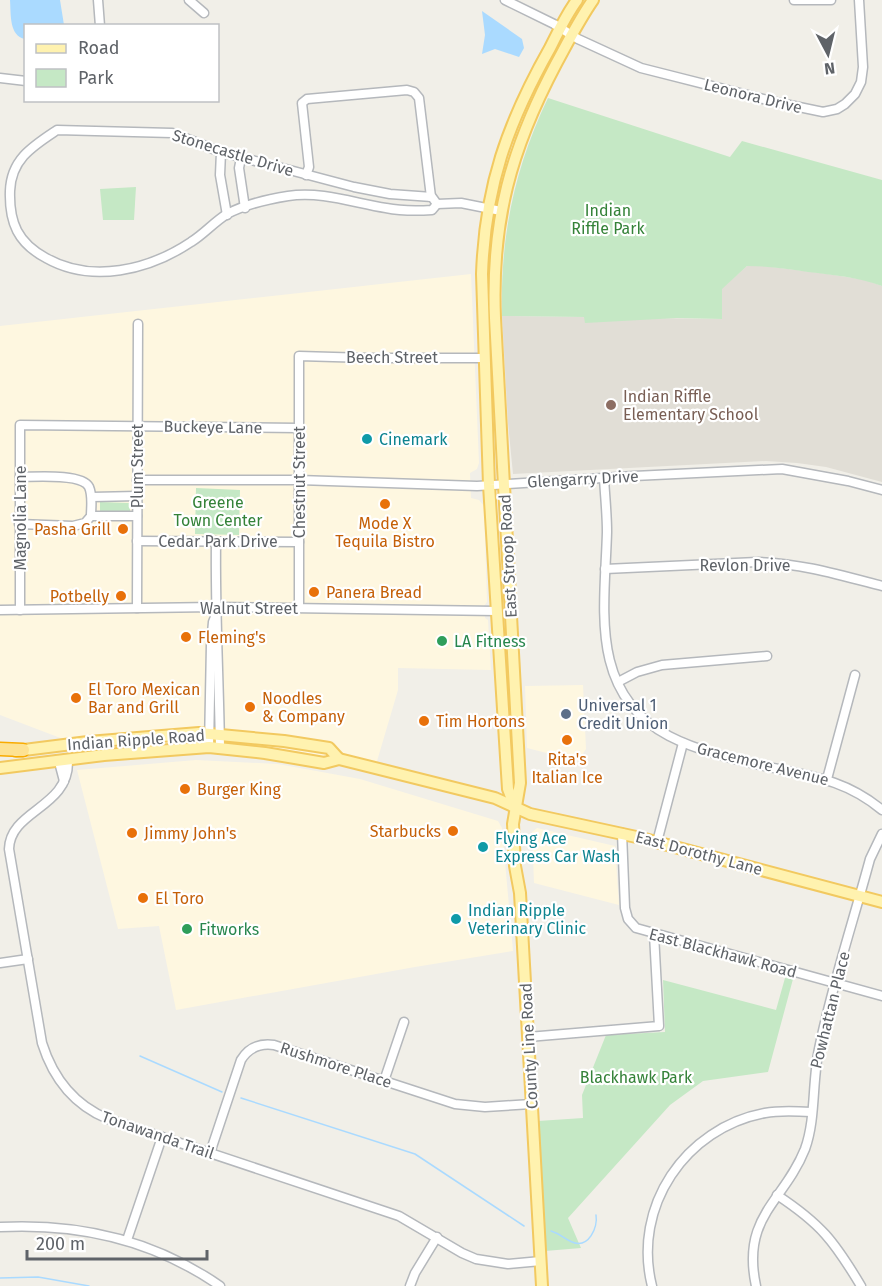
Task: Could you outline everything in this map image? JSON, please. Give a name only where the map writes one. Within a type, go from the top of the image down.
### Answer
[{"type":"highway","points":[[0,751],[23,750]]},
{"type":"main road","name":"East Stroop Road","points":[[515,807],[508,789],[489,485],[482,274],[483,240],[487,208],[498,163],[509,132],[519,107],[560,27],[577,0]]},
{"type":"main road","name":"East Stroop Road","points":[[515,807],[520,783],[494,294],[495,250],[509,175],[524,132],[544,86],[593,0]]},
{"type":"main road","points":[[501,664],[508,678],[509,688],[515,694],[508,698],[503,707]]},
{"type":"main road","name":"Indian Ripple Road","points":[[23,750],[199,733],[329,748],[339,759]]},
{"type":"main road","points":[[64,761],[65,751],[80,749],[88,742]]},
{"type":"main road","name":"Indian Ripple Road","points":[[0,768],[125,753],[209,747],[324,763],[339,759],[495,798],[515,807]]},
{"type":"main road","name":"East Dorothy Lane","points":[[515,807],[530,814],[581,826],[599,827],[882,902]]},
{"type":"main road","name":"County Line Road","points":[[515,807],[513,824],[515,866],[520,893],[542,1286]]},
{"type":"street","points":[[98,0],[100,24]]},
{"type":"street","points":[[189,0],[204,12]]},
{"type":"street","name":"Leonora Drive","points":[[506,0],[641,68],[823,112],[837,109],[845,104],[855,94],[861,82],[863,68],[859,0]]},
{"type":"street","points":[[794,0],[831,0]]},
{"type":"street","points":[[0,78],[24,81]]},
{"type":"street","points":[[220,152],[220,176],[227,215],[286,196],[308,195],[320,195],[400,210],[432,210],[434,200],[419,98],[414,92],[407,90],[307,99],[303,103],[309,167],[306,175]]},
{"type":"street","name":"Stonecastle Drive","points":[[227,215],[191,242],[135,269],[115,272],[78,271],[54,263],[31,250],[17,232],[9,209],[10,185],[20,159],[28,149],[57,130],[172,133],[241,158],[390,195],[461,203],[501,211]]},
{"type":"street","points":[[241,158],[239,168],[245,208]]},
{"type":"street","name":"Plum Street","points":[[137,608],[138,324]]},
{"type":"street","name":"Beech Street","points":[[299,356],[485,358]]},
{"type":"street","name":"Chestnut Street","points":[[299,356],[299,608]]},
{"type":"street","name":"Buckeye Lane","points":[[20,425],[299,428]]},
{"type":"street","name":"Magnolia Lane","points":[[20,425],[20,610]]},
{"type":"street","name":"Glengarry Drive","points":[[137,480],[299,480],[446,486],[782,470],[837,479],[882,490]]},
{"type":"street","points":[[20,477],[74,478],[86,482],[90,488],[91,501],[91,516],[85,523],[73,526],[20,524]]},
{"type":"street","name":"Gracemore Avenue","points":[[604,478],[607,530],[604,639],[611,667],[627,697],[645,718],[668,736],[683,743],[764,766],[827,779],[853,789],[882,810]]},
{"type":"street","points":[[91,501],[137,496]]},
{"type":"street","points":[[91,516],[137,516]]},
{"type":"street","name":"Cedar Park Drive","points":[[137,541],[299,542]]},
{"type":"street","points":[[216,541],[215,612],[219,647],[220,748]]},
{"type":"street","name":"Revlon Drive","points":[[605,569],[780,563],[809,567],[882,586]]},
{"type":"street","name":"Walnut Street","points":[[0,610],[137,608],[215,612],[299,608],[497,611]]},
{"type":"street","points":[[209,747],[211,644],[215,612]]},
{"type":"street","points":[[618,682],[638,672],[662,665],[767,656]]},
{"type":"street","points":[[827,779],[855,675]]},
{"type":"street","points":[[657,842],[683,743]]},
{"type":"street","name":"Tonawanda Trail","points":[[64,761],[64,780],[59,792],[16,829],[9,842],[42,1043],[58,1079],[68,1091],[91,1111],[108,1119],[399,1216],[462,1253],[484,1261],[508,1264],[541,1261]]},
{"type":"street","name":"East Blackhawk Road","points":[[622,833],[626,916],[636,927],[654,934],[882,996]]},
{"type":"street","name":"Powhattan Place","points":[[756,1286],[753,1257],[756,1235],[764,1215],[794,1170],[808,1138],[817,1056],[860,896],[873,852],[882,834]]},
{"type":"street","points":[[528,1037],[659,1026],[654,934]]},
{"type":"street","points":[[0,963],[28,959]]},
{"type":"street","points":[[384,1081],[404,1022]]},
{"type":"street","name":"Rushmore Place","points":[[210,1153],[242,1060],[247,1052],[256,1046],[265,1044],[464,1106],[531,1104]]},
{"type":"street","points":[[652,1286],[647,1253],[650,1225],[654,1208],[664,1185],[681,1160],[703,1140],[737,1121],[774,1112],[811,1112]]},
{"type":"street","points":[[127,1240],[162,1137]]},
{"type":"street","points":[[777,1195],[813,1220],[826,1233],[861,1286]]},
{"type":"street","points":[[0,1227],[64,1227],[127,1240],[179,1261],[220,1286]]},
{"type":"street","points":[[410,1286],[415,1273],[437,1237]]},
{"type":"shaded area","points":[[747,266],[821,273],[866,280],[882,286],[882,482],[826,467],[766,461],[513,474],[502,316],[722,319],[721,289]]},
{"type":"shaded area","points":[[471,274],[479,463],[477,469],[470,473],[471,498],[479,500],[484,506],[487,602],[484,606],[485,618],[488,620],[491,670],[398,668],[398,690],[375,768],[301,752],[236,744],[92,750],[0,715],[0,326]]},
{"type":"shaded area","points":[[583,685],[586,749],[578,761],[527,748],[525,686]]},
{"type":"shaded area","points":[[196,760],[278,764],[360,779],[498,821],[502,828],[513,951],[176,1010],[159,926],[118,929],[77,770]]},
{"type":"shaded area","points":[[537,828],[615,846],[619,905],[534,883],[532,832]]},
{"type":"green space","name":"Indian Riffle Park","points":[[548,98],[730,157],[742,141],[882,180],[882,286],[845,277],[747,266],[722,289],[722,319],[677,318],[585,323],[584,317],[502,316],[504,259],[512,204],[526,151]]},
{"type":"green space","points":[[136,187],[134,220],[103,220],[100,189]]},
{"type":"green space","name":"Greene Town Center","points":[[196,488],[240,490],[239,535],[195,534]]},
{"type":"green space","points":[[100,502],[130,503],[130,513],[100,512]]},
{"type":"green space","name":"Blackhawk Park","points":[[785,978],[793,979],[768,1072],[703,1081],[670,1105],[568,1218],[581,1248],[545,1251],[538,1121],[583,1118],[582,1095],[606,1035],[665,1032],[663,980],[776,1010]]},
{"type":"water","points":[[10,0],[60,0],[64,24],[24,24],[24,39],[16,34],[12,24]]},
{"type":"water","points":[[482,11],[522,39],[524,48],[519,57],[495,49],[482,54],[485,35]]},
{"type":"waterway","points":[[140,1056],[222,1092]]},
{"type":"waterway","points":[[241,1098],[415,1154],[524,1226]]},
{"type":"waterway","points":[[551,1231],[572,1242],[583,1242],[588,1240],[594,1231],[596,1215]]},
{"type":"waterway","points":[[0,1278],[38,1277],[89,1286]]},
{"type":"place","name":"Indian Riffle Elementary School","points":[[611,405]]},
{"type":"place","name":"Cinemark","points":[[367,439]]},
{"type":"place","name":"Mode X Tequila Bistro","points":[[385,504]]},
{"type":"place","name":"Pasha Grill","points":[[123,529]]},
{"type":"place","name":"Panera Bread","points":[[314,592]]},
{"type":"place","name":"Potbelly","points":[[121,596]]},
{"type":"place","name":"Fleming's","points":[[186,637]]},
{"type":"place","name":"LA Fitness","points":[[442,641]]},
{"type":"place","name":"El Toro Mexican Bar and Grill","points":[[76,698]]},
{"type":"place","name":"Noodles & Company","points":[[250,707]]},
{"type":"place","name":"Universal 1 Credit Union","points":[[566,714]]},
{"type":"place","name":"Tim Hortons","points":[[424,721]]},
{"type":"place","name":"Rita's Italian Ice","points":[[567,740]]},
{"type":"place","name":"Burger King","points":[[185,789]]},
{"type":"place","name":"Starbucks","points":[[453,831]]},
{"type":"place","name":"Jimmy John's","points":[[132,833]]},
{"type":"place","name":"Flying Ace Express Car Wash","points":[[483,847]]},
{"type":"place","name":"El Toro","points":[[143,898]]},
{"type":"place","name":"Indian Ripple Veterinary Clinic","points":[[456,919]]},
{"type":"place","name":"Fitworks","points":[[187,929]]}]
